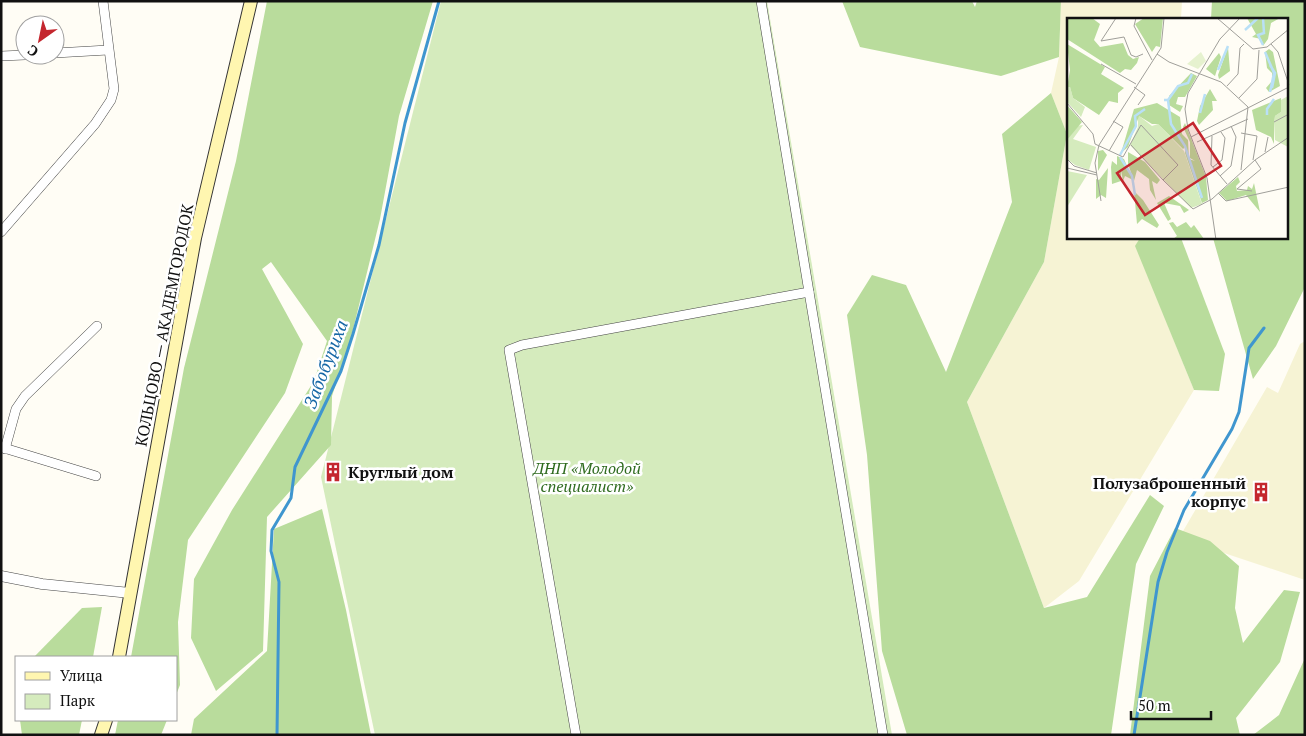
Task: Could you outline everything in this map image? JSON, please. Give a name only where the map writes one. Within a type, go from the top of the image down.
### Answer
[{"type":"main road","name":"КОЛЬЦОВО — АКАДЕМГОРОДОК","points":[[119,656],[195,238],[251,1]]},
{"type":"main road","points":[[101,735],[106,721]]},
{"type":"street","points":[[1,232],[106,108],[114,89],[103,1]]},
{"type":"street","points":[[761,1],[883,735]]},
{"type":"street","points":[[65,52],[108,50]]},
{"type":"street","points":[[1,56],[15,55]]},
{"type":"street","points":[[576,735],[509,350],[522,344],[809,292]]},
{"type":"street","points":[[96,476],[3,448],[16,409],[25,396],[97,326]]},
{"type":"street","points":[[1,576],[42,584],[130,593]]},
{"type":"shaded area","points":[[1061,1],[1182,1],[1181,18],[1067,18],[1067,134],[1051,93],[1059,57]]},
{"type":"shaded area","points":[[1067,134],[1067,239],[1140,239],[1136,246],[1194,390],[1079,581],[1044,608],[967,402],[1044,262]]},
{"type":"shaded area","points":[[1305,341],[1305,580],[1179,538],[1267,387],[1278,393],[1300,344]]},
{"type":"green space","points":[[267,1],[433,1],[399,116],[380,219],[351,338],[332,396],[331,445],[267,517],[263,651],[216,691],[191,638],[194,579],[232,510],[314,381],[327,341],[271,262],[262,269],[303,344],[285,393],[188,540],[178,622],[180,685],[178,690],[178,656],[131,656],[184,368],[236,161]]},
{"type":"green space","name":"ДНП «Молодой специалист»","points":[[441,1],[767,1],[892,735],[375,735],[321,477]]},
{"type":"green space","points":[[842,1],[972,1],[975,7],[977,1],[1061,1],[1059,57],[1001,76],[860,47]]},
{"type":"green space","points":[[1212,1],[1305,1],[1305,287],[1276,346],[1253,379],[1213,239],[1288,239],[1288,18],[1211,18]]},
{"type":"green space","points":[[1051,93],[1067,134],[1044,262],[967,402],[1044,608],[1087,597],[1150,495],[1164,506],[1136,564],[1111,735],[907,735],[882,651],[867,455],[847,315],[872,275],[906,285],[946,372],[1012,202],[1002,134]]},
{"type":"green space","points":[[1139,239],[1181,239],[1225,354],[1219,391],[1194,390],[1135,246]]},
{"type":"green space","points":[[322,509],[346,610],[371,735],[191,735],[194,719],[267,651],[274,529]]},
{"type":"green space","points":[[1175,528],[1210,541],[1239,566],[1235,608],[1243,643],[1284,590],[1300,592],[1280,662],[1236,718],[1240,735],[1130,735],[1150,576]]},
{"type":"green space","points":[[102,607],[93,656],[35,656],[82,608]]},
{"type":"green space","points":[[1305,658],[1305,735],[1253,735],[1279,715]]},
{"type":"green space","points":[[20,721],[82,721],[79,735],[22,735]]},
{"type":"green space","points":[[118,721],[167,721],[161,735],[115,735]]},
{"type":"waterway","name":"Забобуриха","points":[[277,735],[279,582],[271,551],[272,530],[291,498],[295,467],[341,371],[353,334],[379,245],[405,123],[439,1]]},
{"type":"waterway","points":[[1134,735],[1158,582],[1167,552],[1184,510],[1232,429],[1239,412],[1249,348],[1264,328]]},
{"type":"place","name":"Круглый дом","points":[[333,472]]},
{"type":"place","name":"Полузаброшенный корпус","points":[[1261,492]]}]
